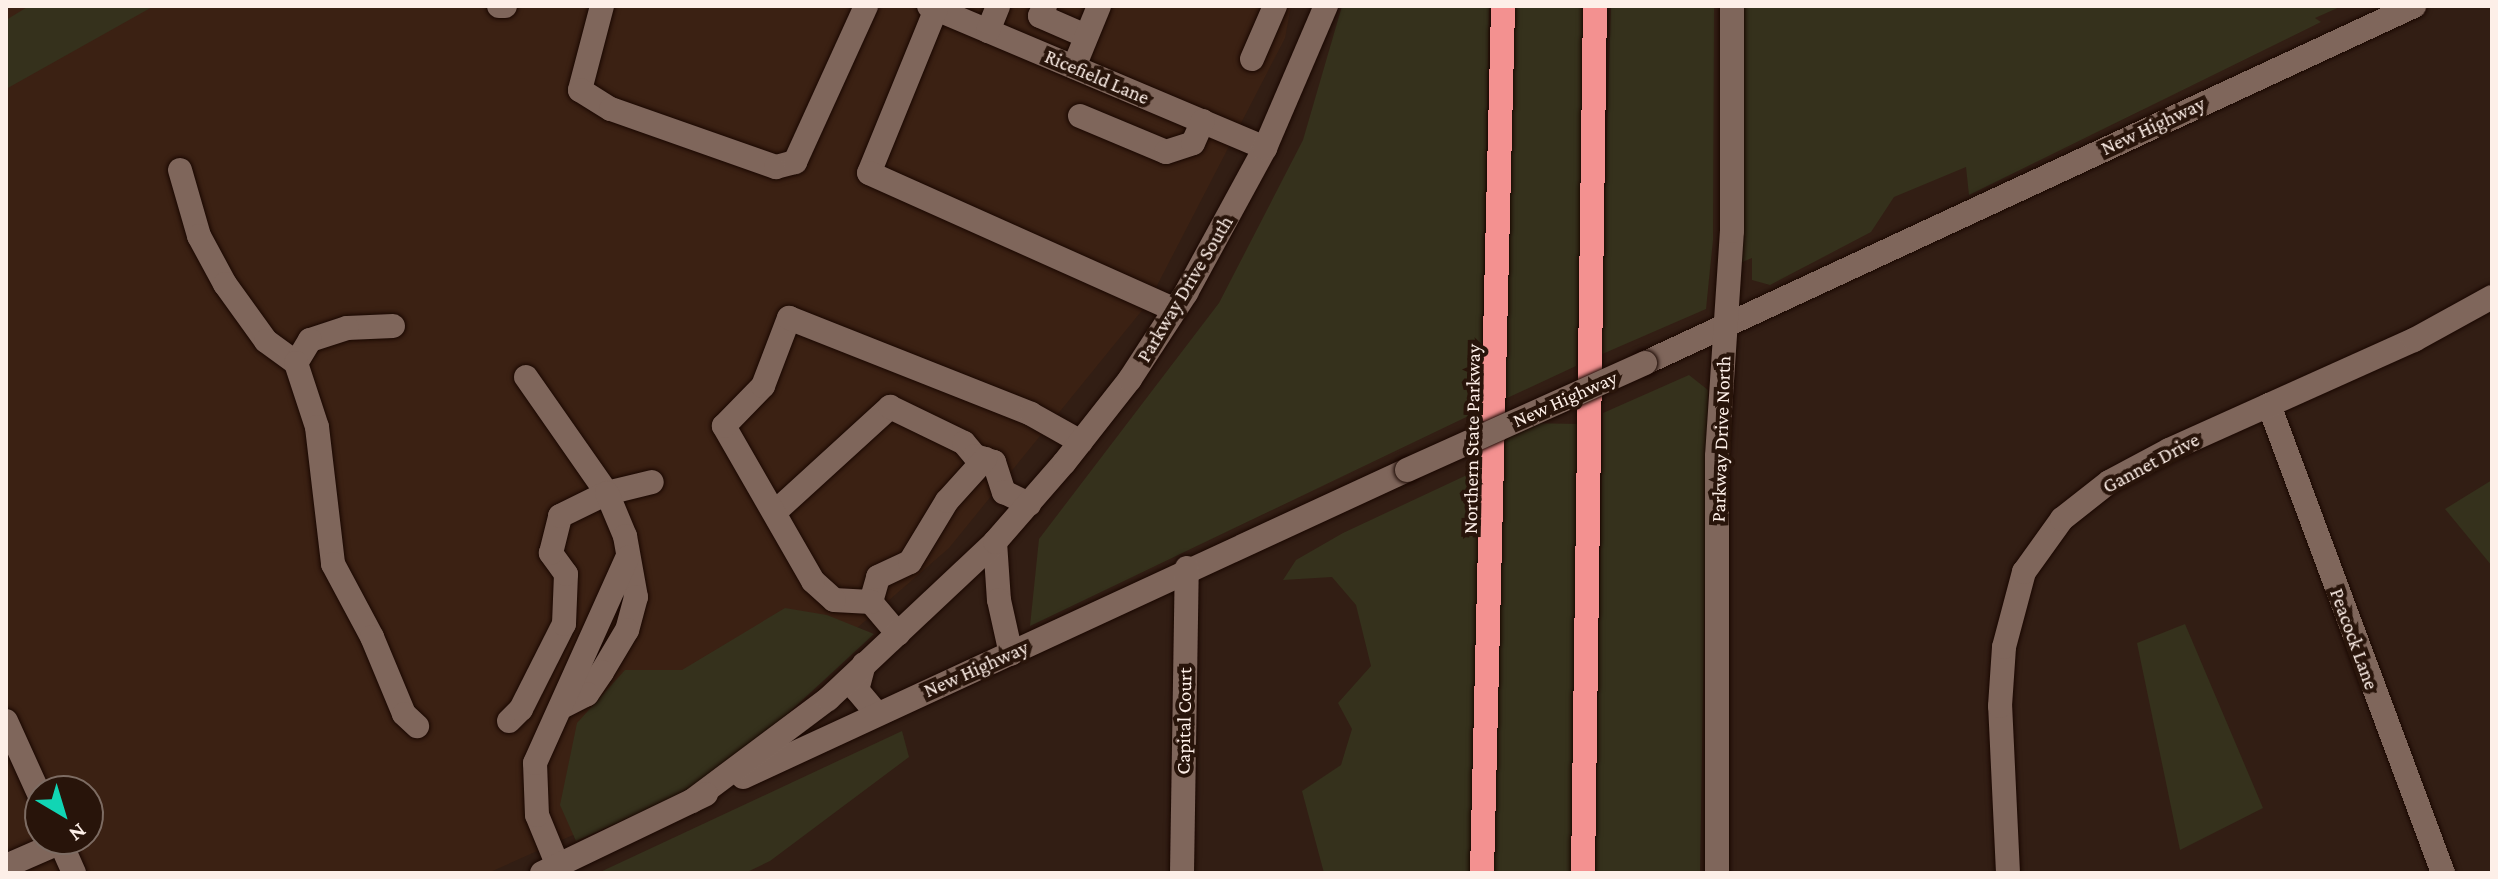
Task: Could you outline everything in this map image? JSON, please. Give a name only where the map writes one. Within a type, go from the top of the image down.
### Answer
[{"type":"highway","name":"Northern State Parkway","points":[[1482,873],[1503,6]]},
{"type":"highway","points":[[1583,873],[1595,6]]},
{"type":"street","points":[[602,6],[580,90],[611,109],[776,167],[795,162],[866,6]]},
{"type":"street","points":[[988,31],[998,6]]},
{"type":"street","points":[[1045,6],[1040,16],[1086,36]]},
{"type":"street","points":[[1074,67],[1099,6]]},
{"type":"street","points":[[1252,59],[1275,6]]},
{"type":"street","name":"Parkway Drive South","points":[[692,801],[828,699],[995,542],[1081,442],[1175,310],[1265,148],[1326,6]]},
{"type":"street","name":"Parkway Drive North","points":[[1717,873],[1717,456],[1727,322],[1732,6]]},
{"type":"street","name":"New Highway","points":[[550,869],[1011,654],[1187,568],[1645,363],[1727,322],[2414,6]]},
{"type":"street","points":[[932,7],[869,173],[1175,310]]},
{"type":"street","name":"Ricefield Lane","points":[[932,7],[1265,148]]},
{"type":"street","points":[[1080,116],[1166,152],[1193,143],[1203,121]]},
{"type":"street","points":[[180,170],[199,236],[225,284],[266,341],[296,363],[317,427],[333,564],[372,637],[404,714],[417,726]]},
{"type":"street","name":"Gannet Drive","points":[[2008,873],[2000,706],[2004,647],[2024,572],[2062,519],[2109,482],[2414,340],[2492,297]]},
{"type":"street","points":[[898,634],[871,602],[834,600],[823,591],[724,426],[763,386],[789,318],[1031,414],[1081,442]]},
{"type":"street","points":[[296,363],[310,340],[347,328],[393,326]]},
{"type":"street","points":[[526,377],[607,493],[625,536],[636,597],[627,630],[587,694],[566,698],[535,763],[537,815],[550,869]]},
{"type":"street","name":"Peacock Lane","points":[[2269,405],[2443,873]]},
{"type":"street","points":[[775,512],[890,407],[964,443],[994,462],[1004,492],[1029,504]]},
{"type":"street","points":[[871,602],[878,577],[910,562],[947,501],[985,459]]},
{"type":"street","points":[[509,721],[521,709],[564,624],[566,574],[551,553],[560,516],[607,493],[652,482]]},
{"type":"street","points":[[995,542],[999,600],[1011,654]]},
{"type":"street","name":"Capital Court","points":[[1182,873],[1187,568]]},
{"type":"street","points":[[864,664],[857,690],[877,714]]},
{"type":"street","points":[[6,721],[30,775]]},
{"type":"street","points":[[6,866],[30,855]]},
{"type":"shaded area","points":[[6,6],[1291,6],[1285,38],[1148,303],[949,548],[667,793],[488,873],[6,873]]},
{"type":"shaded area","points":[[29,6],[154,6],[6,89],[6,20]]},
{"type":"shaded area","points":[[1342,6],[1489,6],[1481,410],[1030,626],[1039,539],[1219,303],[1303,140]]},
{"type":"shaded area","points":[[1513,6],[1586,6],[1586,102],[1576,366],[1505,399]]},
{"type":"shaded area","points":[[1611,6],[1714,6],[1713,240],[1706,309],[1600,355]]},
{"type":"shaded area","points":[[1743,6],[2342,6],[2315,18],[2321,22],[1969,195],[1966,167],[1894,197],[1871,232],[1770,285],[1752,280],[1752,258],[1740,263]]},
{"type":"shaded area","points":[[1689,375],[1708,390],[1700,873],[1595,873],[1603,413]]},
{"type":"shaded area","points":[[1501,423],[1580,424],[1572,873],[1493,872]]},
{"type":"shaded area","points":[[1484,467],[1470,873],[1324,873],[1302,791],[1341,765],[1352,729],[1338,703],[1371,666],[1356,605],[1332,577],[1283,580],[1296,560],[1343,533]]},
{"type":"shaded area","points":[[2492,480],[2492,566],[2445,509]]},
{"type":"shaded area","points":[[785,608],[827,615],[874,634],[771,729],[682,794],[576,841],[560,805],[577,723],[625,670],[682,670]]},
{"type":"shaded area","points":[[2185,624],[2263,808],[2180,850],[2137,643]]},
{"type":"shaded area","points":[[902,731],[909,757],[770,861],[745,873],[598,873]]}]
